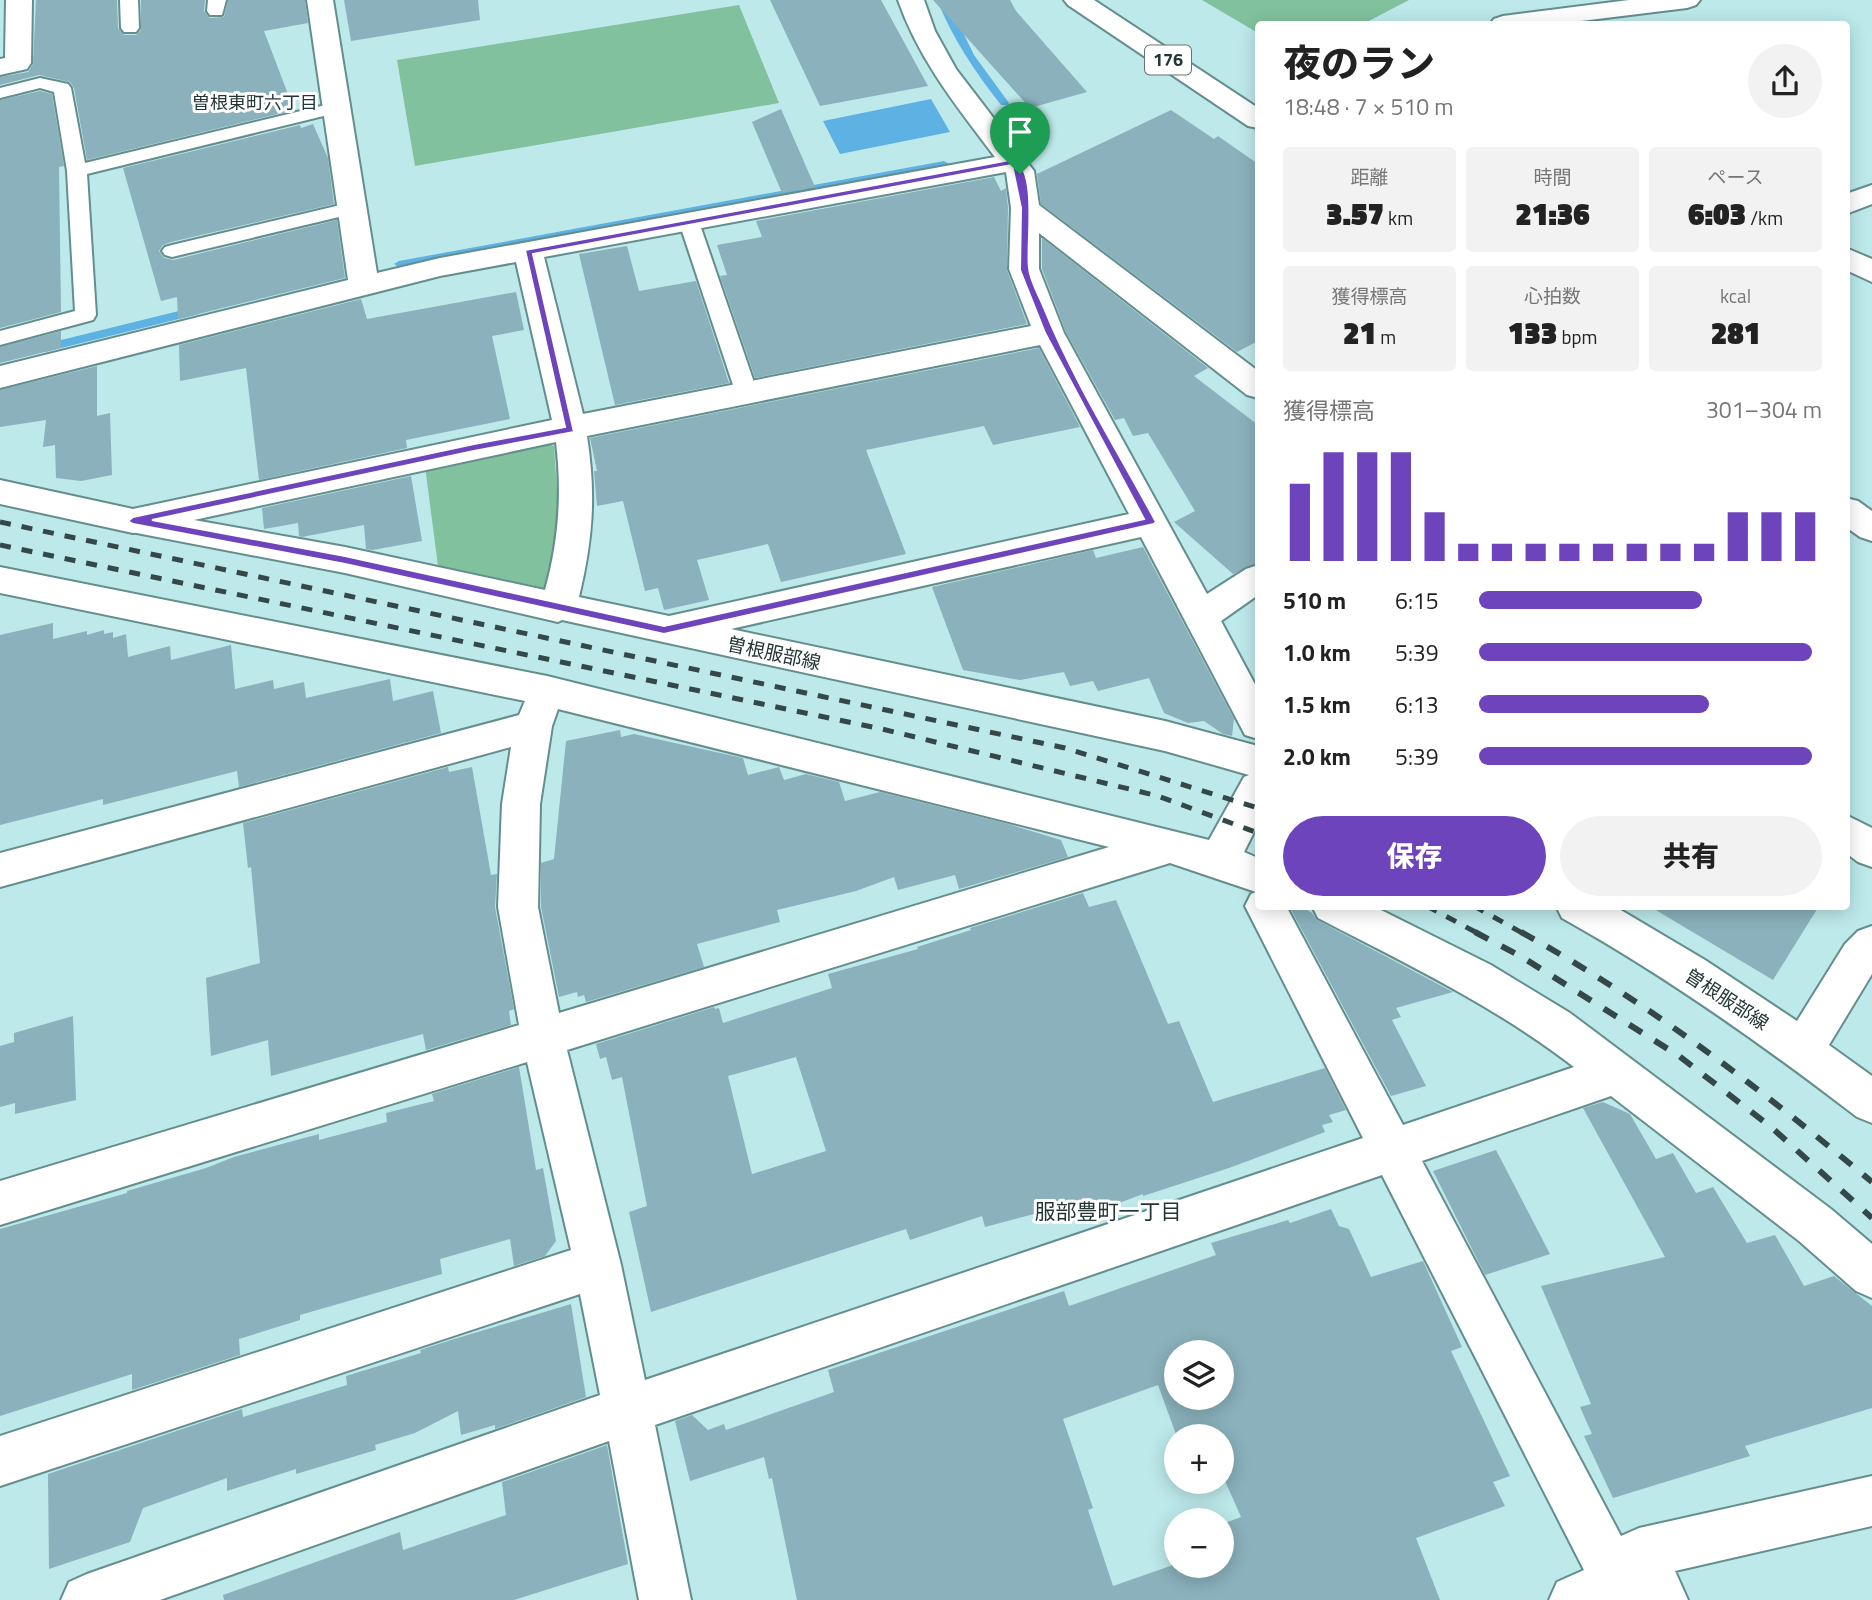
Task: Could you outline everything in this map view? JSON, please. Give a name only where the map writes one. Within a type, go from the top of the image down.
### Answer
[{"type":"main road","points":[[0,67],[18,63],[19,0]]},
{"type":"main road","points":[[320,0],[364,286]]},
{"type":"main road","points":[[911,0],[926,39],[948,77],[1020,171],[1025,208],[1024,270],[1049,333],[1255,718]]},
{"type":"main road","name":"176","points":[[1077,0],[1255,118]]},
{"type":"main road","points":[[1526,21],[1687,0]]},
{"type":"main road","points":[[0,377],[440,267],[1015,162]]},
{"type":"main road","points":[[1850,203],[1872,194]]},
{"type":"main road","points":[[1025,208],[1255,385]]},
{"type":"main road","points":[[528,252],[570,430],[575,471],[575,534],[558,608]]},
{"type":"main road","points":[[1850,259],[1872,272]]},
{"type":"main road","points":[[133,521],[474,447],[1049,333]]},
{"type":"main road","name":"曽根服部線","points":[[0,492],[133,521],[345,560],[558,608],[1165,736],[1255,761]]},
{"type":"main road","points":[[1850,513],[1872,528]]},
{"type":"main road","points":[[664,630],[1151,522]]},
{"type":"main road","points":[[0,579],[540,709],[1170,846],[1249,881],[1255,819]]},
{"type":"main road","points":[[1201,615],[1255,580]]},
{"type":"main road","points":[[0,870],[540,709]]},
{"type":"main road","points":[[540,709],[521,804],[518,907],[543,1039],[598,1265],[665,1600]]},
{"type":"main road","points":[[1850,834],[1872,850]]},
{"type":"main road","points":[[0,1203],[1170,846]]},
{"type":"main road","points":[[1264,910],[1624,1584],[1872,1501]]},
{"type":"main road","points":[[1340,910],[1476,978],[1555,1027],[1815,1225],[1872,1275]]},
{"type":"main road","name":"曽根服部線","points":[[1583,910],[1709,987],[1803,1049],[1872,1102]]},
{"type":"main road","points":[[1803,1049],[1868,954]]},
{"type":"main road","points":[[87,1600],[628,1410],[1615,1074]]},
{"type":"main road","points":[[0,1461],[598,1265]]},
{"type":"lane","points":[[129,0],[130,28]]},
{"type":"lane","points":[[0,93],[40,83],[62,88],[77,171],[86,315],[0,338]]},
{"type":"lane","points":[[77,171],[338,107]]},
{"type":"lane","points":[[172,251],[353,208]]},
{"type":"lane","points":[[689,222],[747,394]]},
{"type":"green space","points":[[1202,0],[1409,0],[1369,21],[1255,21],[1255,31]]},
{"type":"green space","points":[[739,5],[779,103],[415,166],[397,60]]},
{"type":"green space","points":[[544,443],[554,446],[559,521],[556,578],[545,588],[438,566],[425,466]]},
{"type":"water","points":[[931,99],[950,132],[840,154],[823,121]]},
{"type":"building","points":[[36,0],[117,0],[118,28],[124,35],[136,35],[141,30],[141,0],[205,0],[204,11],[210,18],[224,17],[228,0],[305,0],[308,23],[264,31],[294,110],[87,160],[74,88],[70,82],[39,75],[0,85],[0,77],[28,72],[33,64]]},
{"type":"building","points":[[344,0],[478,0],[480,20],[351,41]]},
{"type":"building","points":[[770,0],[881,0],[928,86],[820,106]]},
{"type":"building","points":[[933,0],[1010,0],[1016,11],[1087,92],[1030,108]]},
{"type":"building","points":[[40,91],[52,94],[64,166],[59,167],[61,312],[0,328],[0,100]]},
{"type":"building","points":[[781,109],[815,187],[782,193],[752,122]]},
{"type":"building","points":[[1171,110],[1214,139],[1218,136],[1255,162],[1255,343],[1237,352],[1041,204],[1037,174]]},
{"type":"building","points":[[313,124],[328,158],[334,204],[171,242],[163,245],[159,251],[164,258],[173,260],[337,220],[345,278],[178,319],[177,297],[161,301],[123,168]]},
{"type":"building","points":[[994,177],[1001,191],[1006,188],[1007,270],[1027,324],[755,378],[720,276],[727,275],[717,245],[762,237],[756,221]]},
{"type":"building","points":[[1042,238],[1208,368],[1194,376],[1255,423],[1255,564],[1233,574],[1174,522],[1195,511],[1148,433],[1133,436],[1124,418],[1115,420],[1066,332],[1042,269]]},
{"type":"building","points":[[627,246],[639,291],[696,281],[729,383],[615,405],[579,254]]},
{"type":"building","points":[[516,292],[524,330],[492,336],[510,419],[406,440],[407,448],[259,480],[246,368],[180,381],[179,345],[361,299],[367,319]]},
{"type":"building","points":[[61,331],[61,348],[0,363],[0,347]]},
{"type":"building","points":[[1039,348],[1080,427],[993,445],[984,426],[866,450],[906,554],[781,582],[768,544],[697,560],[709,600],[664,610],[658,588],[645,591],[623,501],[597,506],[594,471],[597,471],[590,438]]},
{"type":"building","points":[[97,366],[97,416],[110,413],[112,475],[81,481],[56,478],[55,445],[43,447],[46,420],[0,427],[0,390]]},
{"type":"building","points":[[411,476],[422,541],[373,550],[366,549],[364,525],[302,537],[299,536],[298,523],[264,529],[262,508]]},
{"type":"building","points":[[1143,547],[1234,719],[1232,736],[1223,734],[1204,721],[1188,723],[1164,713],[1149,678],[1098,691],[1093,681],[1070,686],[1064,672],[1020,680],[963,670],[932,587],[1093,550],[1096,558]]},
{"type":"building","points":[[53,623],[53,639],[87,631],[87,635],[104,630],[104,634],[113,632],[113,638],[126,634],[128,657],[170,646],[171,660],[231,645],[235,689],[273,680],[274,689],[304,682],[306,698],[390,679],[393,701],[433,691],[441,733],[239,787],[237,771],[103,805],[103,799],[0,825],[0,635]]},
{"type":"building","points":[[620,730],[621,737],[634,734],[743,758],[748,775],[779,767],[784,780],[806,774],[839,782],[845,801],[880,792],[1008,824],[1061,840],[1068,857],[959,889],[955,875],[898,890],[894,877],[856,891],[777,910],[780,922],[697,944],[704,967],[586,1002],[584,995],[578,997],[577,992],[559,997],[541,907],[541,863],[554,859],[566,741]]},
{"type":"building","points":[[448,767],[449,772],[472,767],[491,875],[497,874],[495,907],[514,1009],[509,1011],[511,1025],[426,1050],[423,1034],[271,1076],[268,1040],[211,1056],[206,978],[260,963],[251,867],[248,868],[243,823]]},
{"type":"building","points":[[1083,893],[1089,907],[1116,900],[1168,1024],[1179,1021],[1213,1102],[1325,1068],[1346,1110],[1329,1115],[1333,1122],[1322,1125],[1325,1132],[1229,1168],[1143,1194],[1074,1220],[1068,1205],[985,1227],[982,1216],[910,1240],[906,1229],[651,1312],[629,1212],[647,1206],[622,1077],[612,1080],[606,1057],[600,1059],[596,1044],[714,1007],[719,1008],[723,1023],[832,988],[828,974],[918,949],[917,947],[971,930],[970,928]],"holes":[[[796,1057],[826,1151],[752,1174],[728,1076]]]},
{"type":"building","points":[[1291,910],[1307,910],[1317,920],[1453,992],[1396,1008],[1401,1017],[1392,1020],[1426,1086],[1391,1096]]},
{"type":"building","points":[[1656,910],[1817,910],[1773,980]]},
{"type":"building","points":[[73,1016],[76,1100],[15,1114],[15,1103],[0,1107],[0,1046],[14,1042],[14,1033]]},
{"type":"building","points":[[519,1067],[536,1170],[543,1168],[556,1241],[545,1256],[514,1266],[510,1239],[440,1259],[442,1274],[300,1315],[300,1320],[239,1339],[240,1355],[132,1390],[132,1374],[0,1416],[0,1229],[127,1193],[234,1157],[319,1134],[319,1140],[387,1122],[386,1113],[434,1101],[432,1094]]},
{"type":"building","points":[[1603,1102],[1630,1114],[1656,1159],[1673,1153],[1696,1193],[1713,1187],[1747,1243],[1775,1235],[1804,1286],[1834,1276],[1872,1306],[1872,1408],[1745,1446],[1750,1456],[1613,1498],[1584,1436],[1592,1434],[1580,1407],[1591,1404],[1541,1286],[1665,1257],[1583,1108]]},
{"type":"building","points":[[1496,1150],[1550,1254],[1485,1275],[1433,1171]]},
{"type":"building","points":[[1331,1209],[1339,1226],[1349,1229],[1371,1277],[1423,1261],[1462,1347],[1451,1351],[1510,1476],[1493,1482],[1505,1506],[1416,1538],[1440,1600],[797,1600],[772,1478],[769,1479],[764,1457],[690,1481],[675,1421],[692,1415],[708,1430],[724,1424],[726,1430],[834,1392],[828,1370],[1064,1291],[1069,1306],[1216,1255],[1211,1243],[1288,1220],[1290,1223]],"holes":[[[1164,1340],[1234,1340],[1234,1410],[1167,1410],[1172,1424],[1234,1424],[1234,1494],[1231,1494],[1241,1517],[1234,1520],[1234,1578],[1164,1578],[1164,1568],[1113,1586],[1088,1510],[1093,1508],[1063,1419],[1158,1385],[1164,1401]]]},
{"type":"building","points":[[571,1304],[586,1397],[495,1429],[495,1425],[461,1435],[458,1411],[415,1433],[375,1445],[376,1450],[296,1474],[296,1469],[227,1491],[227,1478],[143,1508],[130,1542],[49,1569],[48,1474],[242,1409],[243,1417],[347,1385],[346,1376],[421,1353],[420,1350],[451,1340]]},
{"type":"building","points":[[607,1445],[628,1564],[514,1600],[224,1600],[223,1595],[400,1532],[403,1550],[506,1515],[502,1482]]},
{"type":"waterway","points":[[942,0],[969,55],[1004,103]]},
{"type":"waterway","points":[[399,264],[944,164]]},
{"type":"waterway","points":[[45,348],[195,311]]},
{"type":"railway","points":[[0,522],[1065,748],[1255,807]]},
{"type":"railway","points":[[0,545],[882,729],[1158,796],[1255,832]]},
{"type":"railway","points":[[1434,910],[1479,934]]},
{"type":"railway","points":[[1481,910],[1524,934]]},
{"type":"railway","points":[[1475,932],[1522,957],[1679,1056],[1771,1127],[1872,1218]]},
{"type":"railway","points":[[1521,932],[1614,987],[1702,1048],[1872,1182]]},
{"type":"district","name":"曽根東町六丁目","points":[[255,103]]},
{"type":"district","name":"服部豊町一丁目","points":[[1108,1212]]},
{"type":"route","points":[[1015,162],[1020,174],[1025,208],[1024,270],[1049,333],[1151,522],[664,630],[345,560],[133,521],[474,447],[570,430],[528,252],[1015,162]]}]
